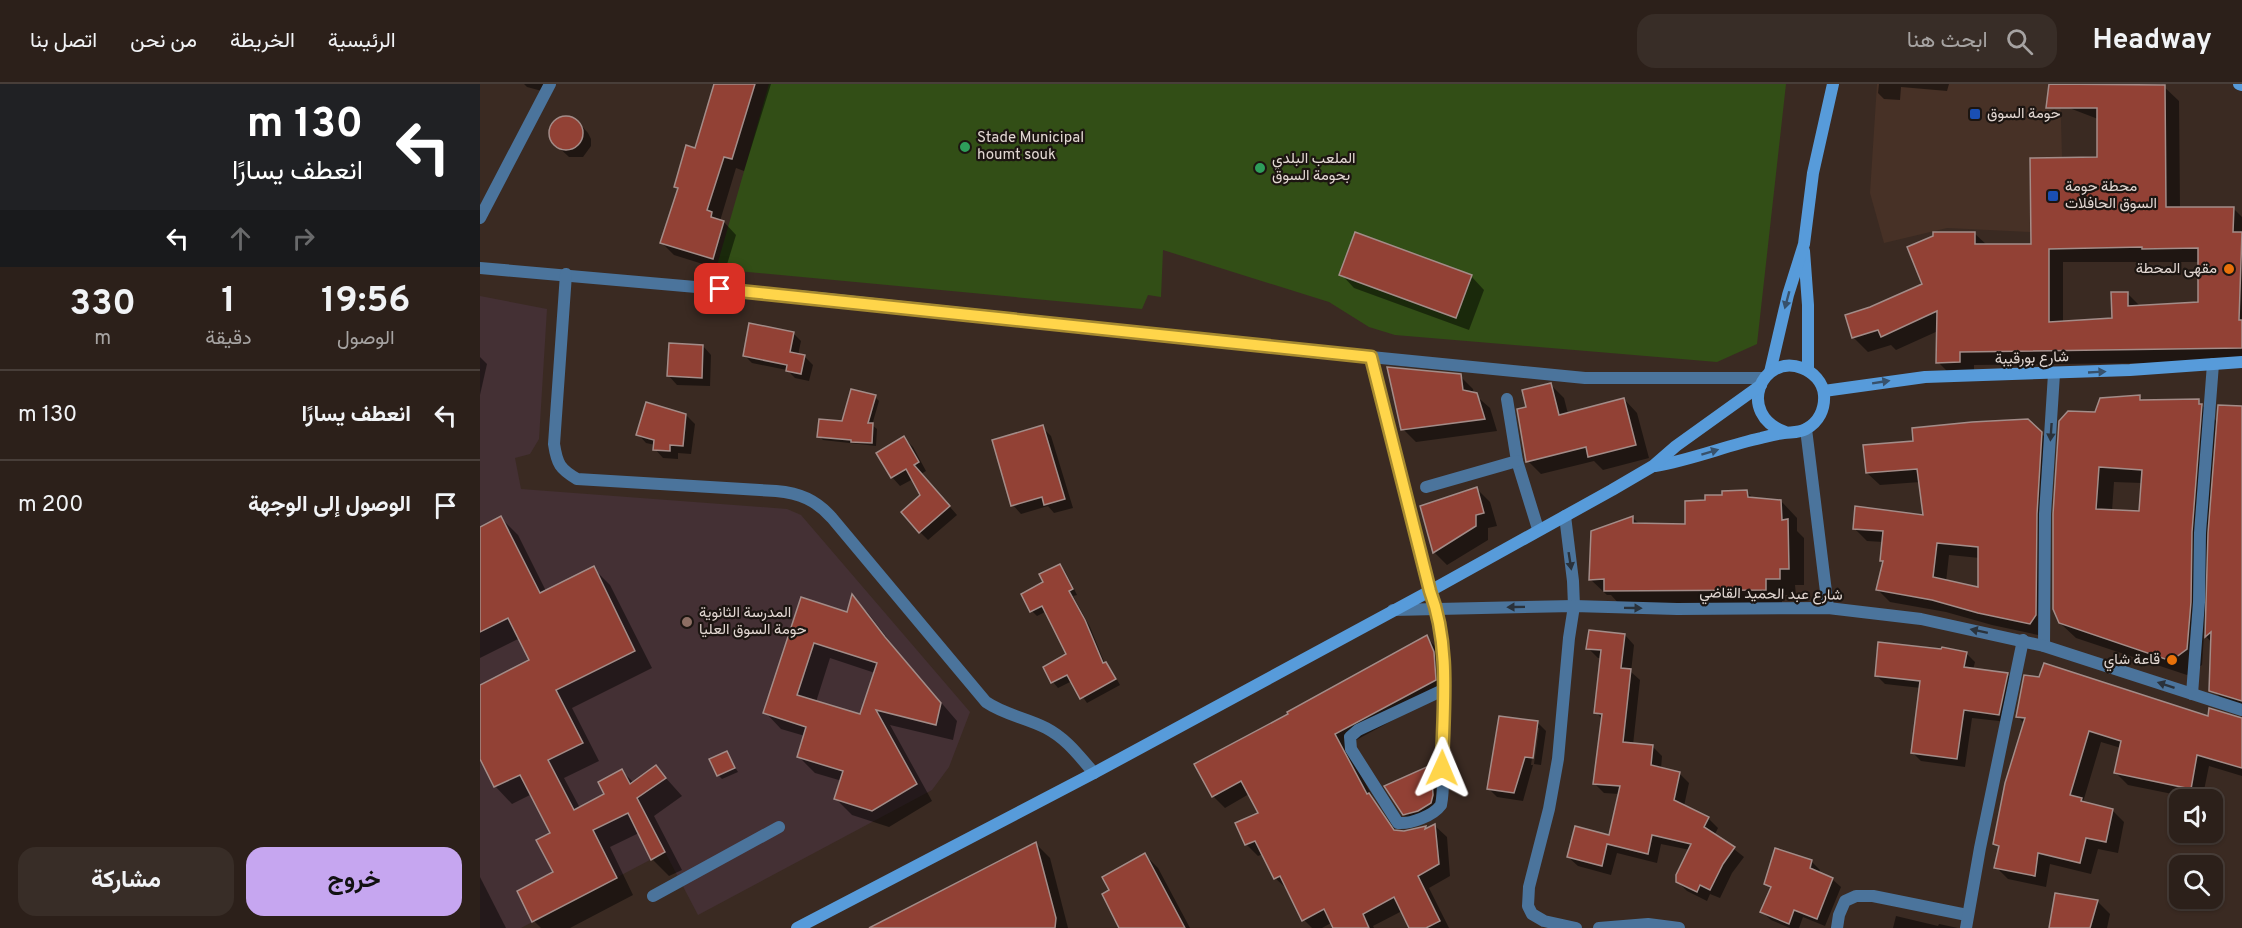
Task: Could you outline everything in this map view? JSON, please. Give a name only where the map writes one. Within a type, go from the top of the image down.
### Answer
[{"type":"main road","points":[[797,928],[1094,773],[1430,591],[1653,466],[1676,446],[1765,378],[1782,366],[1796,366],[1808,370],[1818,379],[1824,391],[1824,406],[1818,420],[1796,433],[1773,428],[1764,420],[1759,409],[1758,397],[1765,378],[1804,244],[1813,173],[1833,84]]},
{"type":"main road","points":[[1804,244],[1808,305],[1808,370]]},
{"type":"main road","name":"شارع بورقيبة","points":[[1824,391],[1925,377],[2054,374],[2242,362]]},
{"type":"main road","points":[[1653,466],[1676,462],[1785,432]]},
{"type":"street","points":[[480,218],[550,84]]},
{"type":"street","points":[[480,268],[820,298],[1585,378],[1765,378]]},
{"type":"street","points":[[566,274],[554,444],[556,459],[564,472],[577,479],[792,492],[808,497],[832,518],[986,702],[996,709],[1044,727],[1058,735],[1068,742],[1094,773]]},
{"type":"street","points":[[1371,357],[1430,591],[1437,608],[1442,636],[1443,690],[1441,805],[1433,812],[1409,822],[1398,823],[1351,749],[1350,737],[1358,730],[1443,690]]},
{"type":"street","points":[[2192,694],[2199,602],[2200,533],[2213,364]]},
{"type":"street","points":[[2044,646],[2045,514],[2054,374]]},
{"type":"street","points":[[1507,399],[1516,461],[1538,530]]},
{"type":"street","points":[[1806,429],[1828,608]]},
{"type":"street","points":[[1426,487],[1516,461]]},
{"type":"street","points":[[1565,516],[1574,606],[1558,759],[1549,809],[1529,887],[1528,906],[1532,915],[1544,921],[1576,928]]},
{"type":"street","name":"شارع عبد الحميد القاضي","points":[[1393,610],[1574,606],[1677,609],[1828,608],[1921,619],[2023,640],[2242,710]]},
{"type":"street","points":[[1837,928],[1845,901],[1856,896],[1873,896],[1966,922],[2023,640]]},
{"type":"street","points":[[653,896],[779,827]]},
{"type":"street","points":[[1599,928],[1648,924],[1679,928]]},
{"type":"shaded area","points":[[1877,84],[2060,84],[2062,157],[2029,158],[2030,232],[1947,228],[1884,243],[1870,193]]},
{"type":"shaded area","name":"المدرسة الثانوية حومة السوق العليا","points":[[480,296],[547,309],[539,439],[530,454],[515,458],[521,489],[787,509],[801,515],[970,712],[949,767],[932,790],[698,915],[665,852],[521,928],[480,928]]},
{"type":"green space","name":"الملعب البلدي بحومة السوق","points":[[769,84],[1786,84],[1757,344],[1717,362],[1395,335],[1369,327],[1329,302],[1163,250],[1161,297],[1148,295],[1142,309],[716,269]]},
{"type":"building","points":[[714,84],[755,84],[732,159],[724,157],[707,210],[712,212],[711,217],[724,221],[713,259],[660,243],[678,188],[674,187],[686,145],[695,148]]},
{"type":"building","points":[[2049,84],[2165,85],[2166,207],[2234,207],[2233,232],[2242,232],[2239,320],[2242,320],[2242,348],[1960,352],[1960,362],[1936,363],[1937,311],[1881,337],[1878,330],[1852,338],[1845,315],[1870,307],[1922,284],[1907,247],[1933,236],[1933,232],[1975,232],[1975,244],[2031,244],[2030,158],[2097,157],[2097,108],[2046,108]],"holes":[[[2142,247],[2142,249],[2198,248],[2198,302],[2128,306],[2128,292],[2111,292],[2112,318],[2049,322],[2049,249]]]},
{"type":"building","points":[[566,116],[578,121],[583,133],[578,145],[566,150],[554,145],[549,133],[554,121]]},
{"type":"building","points":[[1355,232],[1472,275],[1456,318],[1339,275]]},
{"type":"building","points":[[749,323],[794,332],[790,352],[805,355],[801,374],[786,371],[787,365],[743,356]]},
{"type":"building","points":[[669,343],[703,345],[702,378],[667,376]]},
{"type":"building","points":[[1387,367],[1461,374],[1463,390],[1477,393],[1485,419],[1401,430]]},
{"type":"building","points":[[1551,383],[1559,415],[1624,398],[1636,445],[1588,457],[1586,447],[1526,462],[1517,409],[1526,407],[1522,390]]},
{"type":"building","points":[[851,389],[876,395],[868,423],[873,423],[872,443],[817,437],[819,419],[842,421]]},
{"type":"building","points":[[2140,395],[2140,400],[2199,399],[2199,404],[2202,404],[2192,532],[2191,602],[2187,649],[2171,661],[2059,623],[2053,609],[2053,514],[2059,421],[2068,411],[2095,412],[2100,398]],"holes":[[[2099,467],[2142,470],[2139,511],[2096,509]]]},
{"type":"building","points":[[646,402],[686,414],[683,446],[670,445],[670,451],[653,450],[654,440],[636,435]]},
{"type":"building","points":[[2218,405],[2242,406],[2242,701],[2209,691],[2211,632],[2205,637],[2208,533]]},
{"type":"building","points":[[2028,419],[2042,432],[2037,514],[2036,615],[2030,624],[1932,600],[1876,590],[1883,561],[1880,561],[1883,531],[1853,529],[1855,506],[1923,515],[1917,469],[1866,473],[1863,445],[1913,441],[1912,428]],"holes":[[[1937,543],[1978,547],[1978,587],[1933,577]]]},
{"type":"building","points":[[1043,425],[1065,499],[1044,505],[1042,497],[1011,506],[992,440]]},
{"type":"building","points":[[904,436],[919,462],[914,465],[950,506],[919,533],[901,512],[920,495],[906,469],[891,478],[876,453]]},
{"type":"building","points":[[1477,487],[1484,513],[1476,515],[1476,526],[1433,553],[1420,506]]},
{"type":"building","points":[[1747,490],[1748,497],[1781,500],[1782,520],[1788,519],[1789,569],[1780,569],[1780,579],[1766,579],[1766,590],[1604,591],[1604,579],[1589,580],[1591,531],[1633,516],[1633,523],[1685,524],[1685,501],[1705,500],[1705,495],[1722,495],[1722,491]]},
{"type":"building","points":[[501,516],[540,593],[594,566],[635,651],[556,690],[583,743],[548,760],[574,810],[604,794],[598,782],[622,769],[630,784],[656,765],[666,778],[637,798],[665,852],[651,860],[628,813],[593,830],[617,878],[532,922],[517,891],[553,872],[536,840],[550,833],[520,775],[494,787],[480,759],[480,685],[529,660],[508,618],[480,632],[480,527]]},
{"type":"building","points":[[1060,564],[1073,589],[1069,591],[1085,620],[1103,663],[1106,662],[1116,679],[1080,699],[1067,675],[1051,683],[1043,667],[1066,654],[1042,606],[1030,612],[1021,594],[1043,582],[1039,574]]},
{"type":"building","points":[[852,594],[941,703],[936,725],[876,710],[917,784],[872,811],[834,799],[843,771],[797,757],[806,727],[763,713],[801,597],[847,612]],"holes":[[[814,643],[877,663],[860,714],[797,695]]]},
{"type":"building","points":[[1589,630],[1625,634],[1621,668],[1631,669],[1623,742],[1653,745],[1651,765],[1680,772],[1674,800],[1709,817],[1704,827],[1735,847],[1723,864],[1710,890],[1700,885],[1697,892],[1676,882],[1676,875],[1691,844],[1652,835],[1648,854],[1607,844],[1602,866],[1567,857],[1575,826],[1609,835],[1620,786],[1593,784],[1602,714],[1594,713],[1601,650],[1586,649]]},
{"type":"building","points":[[1427,635],[1434,652],[1436,680],[1335,734],[1367,794],[1369,793],[1394,830],[1404,831],[1426,826],[1425,829],[1435,824],[1439,864],[1418,876],[1440,921],[1426,928],[1409,928],[1394,897],[1363,914],[1369,928],[1333,928],[1324,909],[1302,921],[1280,876],[1274,879],[1255,841],[1245,845],[1235,823],[1258,813],[1241,781],[1212,797],[1194,764]]},
{"type":"building","points":[[1878,642],[1941,649],[1942,647],[1967,652],[1964,667],[2008,673],[1999,715],[1964,710],[1957,759],[1911,753],[1920,681],[1875,676]]},
{"type":"building","points":[[2044,663],[2208,716],[2209,708],[2242,718],[2242,768],[2197,755],[2191,789],[2114,773],[2121,741],[2089,731],[2070,795],[2082,798],[2081,801],[2113,809],[2106,842],[2086,838],[2080,863],[2038,853],[2035,876],[1994,868],[1999,846],[1993,844],[2005,783],[2025,718],[2016,717],[2024,675],[2039,677]]},
{"type":"building","points":[[1499,716],[1538,721],[1533,758],[1525,757],[1514,793],[1487,789]]},
{"type":"building","points":[[727,751],[735,768],[717,776],[709,759]]},
{"type":"building","points":[[1431,765],[1433,795],[1431,803],[1418,811],[1403,815],[1384,786]]},
{"type":"building","points":[[1036,842],[1056,918],[1055,928],[869,928]]},
{"type":"building","points":[[1775,848],[1812,860],[1810,868],[1833,878],[1817,919],[1794,910],[1789,924],[1760,912],[1771,887],[1764,884]]},
{"type":"building","points":[[1145,853],[1185,928],[1119,928],[1102,894],[1109,890],[1102,877]]},
{"type":"building","points":[[2055,893],[2098,900],[2090,928],[2049,928]]},
{"type":"place","name":"حومة السوق","points":[[1975,114]]},
{"type":"place","name":"Stade Municipal houmt souk","points":[[965,147]]},
{"type":"place","name":"الملعب البلدي بحومة السوق","points":[[1260,168]]},
{"type":"place","name":"محطة حومة السوق الحافلات","points":[[2053,196]]},
{"type":"place","name":"مقهى المحطة","points":[[2229,269]]},
{"type":"place","name":"المدرسة الثانوية حومة السوق العليا","points":[[687,622]]},
{"type":"place","name":"قاعة شاي","points":[[2172,660]]},
{"type":"route","points":[[720,289],[1371,357],[1430,591],[1437,608],[1442,636],[1442,768]]}]
